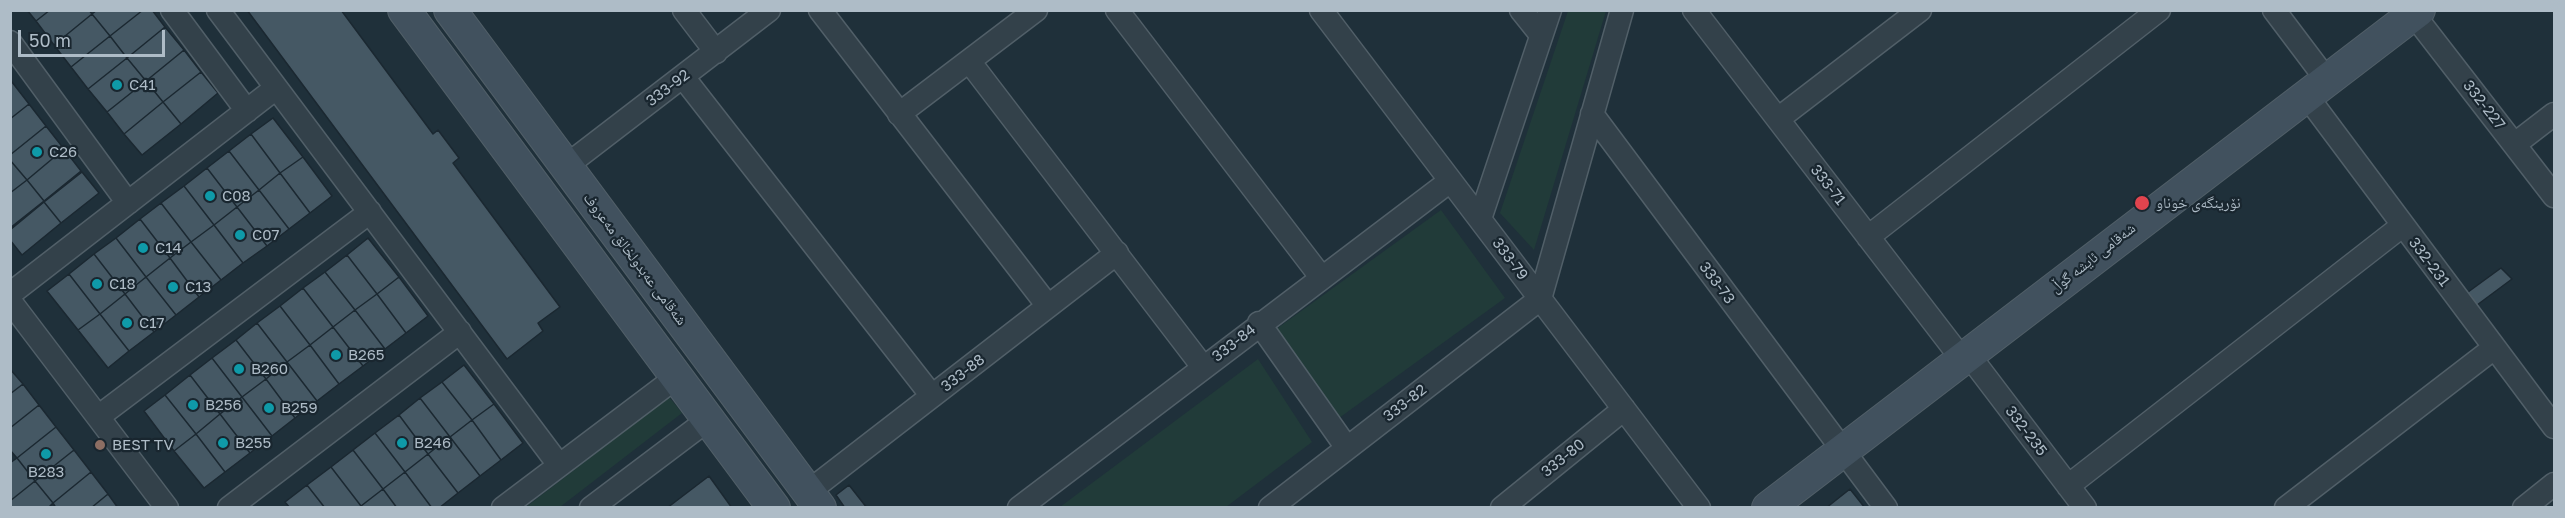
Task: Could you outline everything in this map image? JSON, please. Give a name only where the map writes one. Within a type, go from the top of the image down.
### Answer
[{"type":"main road","points":[[404,10],[710,418],[774,507]]},
{"type":"main road","name":"شەقامی عەبدولخالق مەعروف","points":[[450,10],[814,500]]},
{"type":"main road","name":"شەقامی ئایشە گوڵ","points":[[1768,507],[2416,13]]},
{"type":"street","points":[[172,10],[247,111]]},
{"type":"street","points":[[218,10],[559,465]]},
{"type":"street","points":[[684,10],[716,52]]},
{"type":"street","name":"333-92","points":[[566,166],[770,10]]},
{"type":"street","points":[[820,10],[1048,306]]},
{"type":"street","points":[[899,114],[1036,10]]},
{"type":"street","points":[[1117,10],[1321,276]]},
{"type":"street","name":"333-79","points":[[1321,10],[1699,507]]},
{"type":"street","points":[[1521,10],[1541,35]]},
{"type":"street","points":[[1479,219],[1550,10]]},
{"type":"street","points":[[1540,299],[1622,10]]},
{"type":"street","name":"333-71","points":[[1694,10],[1868,237],[1965,357]]},
{"type":"street","points":[[1778,119],[1920,10]]},
{"type":"street","points":[[1868,237],[2159,10]]},
{"type":"street","name":"332-231","points":[[2274,10],[2316,87],[2402,226],[2554,427]]},
{"type":"street","name":"332-227","points":[[2416,13],[2554,196]]},
{"type":"street","points":[[10,42],[128,203]]},
{"type":"street","points":[[969,61],[1203,367]]},
{"type":"street","points":[[683,77],[932,396]]},
{"type":"street","points":[[10,294],[276,88]]},
{"type":"street","name":"333-73","points":[[1592,114],[1886,507]]},
{"type":"street","points":[[2515,144],[2554,114]]},
{"type":"street","name":"333-84","points":[[1018,507],[1450,180]]},
{"type":"street","points":[[98,417],[370,212]]},
{"type":"street","points":[[2068,486],[2402,226]]},
{"type":"street","name":"333-88","points":[[814,500],[932,396],[1117,253]]},
{"type":"street","name":"333-82","points":[[1270,507],[1540,299]]},
{"type":"street","points":[[10,301],[167,507]]},
{"type":"street","points":[[1260,323],[1347,448]]},
{"type":"street","points":[[229,507],[460,332]]},
{"type":"street","points":[[2286,507],[2494,348]]},
{"type":"street","name":"332-235","points":[[1965,357],[2085,507]]},
{"type":"street","points":[[503,507],[678,376]]},
{"type":"street","name":"333-80","points":[[1502,507],[1624,409]]},
{"type":"street","points":[[591,507],[710,418]]},
{"type":"street","points":[[2524,507],[2554,484]]},
{"type":"green space","points":[[1568,11],[1606,11],[1534,250],[1500,213]]},
{"type":"green space","points":[[1441,210],[1505,298],[1339,418],[1275,330]]},
{"type":"green space","points":[[1258,359],[1312,442],[1226,507],[1060,507]]},
{"type":"green space","points":[[669,397],[682,413],[560,507],[526,507]]},
{"type":"building","points":[[27,10],[50,10],[36,21]]},
{"type":"building","points":[[50,10],[89,10],[92,14],[54,45],[36,21]]},
{"type":"building","points":[[97,10],[143,10],[110,36],[92,14]]},
{"type":"building","points":[[143,10],[152,10],[165,27],[127,58],[110,36]]},
{"type":"building","points":[[247,10],[341,10],[433,134],[438,130],[459,158],[453,163],[560,307],[538,323],[543,331],[507,359]]},
{"type":"building","points":[[92,14],[110,36],[71,67],[54,45]]},
{"type":"building","points":[[165,27],[184,50],[146,81],[127,58]]},
{"type":"building","points":[[110,36],[127,58],[88,89],[71,67]]},
{"type":"building","points":[[184,50],[201,72],[163,102],[146,81]]},
{"type":"building","name":"C41","points":[[127,58],[146,81],[107,112],[88,89]]},
{"type":"building","points":[[201,72],[218,93],[181,124],[163,102]]},
{"type":"building","points":[[146,81],[163,102],[124,134],[107,112]]},
{"type":"building","points":[[12,82],[29,104],[10,119],[10,84]]},
{"type":"building","points":[[163,102],[181,124],[142,155],[124,134]]},
{"type":"building","points":[[29,104],[46,126],[10,155],[10,119]]},
{"type":"building","points":[[273,118],[303,157],[280,173],[251,134]]},
{"type":"building","name":"C26","points":[[46,126],[64,149],[27,180],[10,160],[10,155]]},
{"type":"building","points":[[251,134],[280,173],[259,190],[229,151]]},
{"type":"building","points":[[64,149],[81,171],[44,201],[27,180]]},
{"type":"building","points":[[229,151],[259,190],[237,207],[207,168]]},
{"type":"building","points":[[303,157],[332,196],[310,213],[280,173]]},
{"type":"building","points":[[10,160],[27,180],[10,193]]},
{"type":"building","name":"C08","points":[[207,168],[237,207],[214,225],[184,186]]},
{"type":"building","points":[[82,172],[99,193],[61,223],[44,202]]},
{"type":"building","points":[[280,173],[310,213],[289,229],[259,190]]},
{"type":"building","points":[[27,180],[44,201],[10,228],[10,193]]},
{"type":"building","points":[[184,186],[214,225],[191,242],[161,203]]},
{"type":"building","points":[[259,190],[289,229],[267,246],[237,207]]},
{"type":"building","points":[[44,202],[61,223],[22,255],[10,240],[10,230]]},
{"type":"building","points":[[161,203],[191,242],[170,258],[140,219]]},
{"type":"building","name":"C07","points":[[237,207],[267,246],[243,263],[214,225]]},
{"type":"building","name":"C14","points":[[140,219],[170,258],[146,277],[116,238]]},
{"type":"building","points":[[214,225],[243,263],[221,280],[191,242]]},
{"type":"building","points":[[116,238],[146,277],[125,294],[94,254]]},
{"type":"building","points":[[368,238],[399,277],[377,294],[347,255]]},
{"type":"building","points":[[191,242],[221,280],[199,297],[170,258]]},
{"type":"building","name":"C18","points":[[94,254],[125,294],[100,314],[69,274]]},
{"type":"building","points":[[347,255],[377,294],[355,310],[325,272]]},
{"type":"building","name":"C13","points":[[170,258],[199,297],[176,315],[146,277]]},
{"type":"building","points":[[2501,268],[2512,279],[2473,308],[2464,295]]},
{"type":"building","points":[[325,272],[355,310],[333,327],[303,288]]},
{"type":"building","points":[[69,274],[100,314],[78,330],[47,291]]},
{"type":"building","points":[[146,277],[176,315],[154,332],[125,294]]},
{"type":"building","points":[[399,277],[428,316],[406,333],[377,294]]},
{"type":"building","points":[[303,288],[333,327],[310,345],[280,306]]},
{"type":"building","name":"C17","points":[[125,294],[154,332],[129,351],[100,314]]},
{"type":"building","points":[[377,294],[406,333],[385,349],[355,310]]},
{"type":"building","points":[[280,306],[310,345],[287,362],[257,323]]},
{"type":"building","points":[[355,310],[385,349],[363,366],[333,327]]},
{"type":"building","points":[[100,314],[129,351],[108,368],[78,330]]},
{"type":"building","points":[[257,323],[287,362],[266,379],[236,340]]},
{"type":"building","name":"B265","points":[[333,327],[363,366],[339,384],[310,345]]},
{"type":"building","name":"B260","points":[[236,340],[266,379],[242,397],[212,358]]},
{"type":"building","points":[[310,345],[339,384],[317,401],[287,362]]},
{"type":"building","points":[[212,358],[242,397],[220,414],[190,375]]},
{"type":"building","points":[[287,362],[317,401],[295,418],[266,379]]},
{"type":"building","points":[[464,365],[494,404],[472,420],[442,382]]},
{"type":"building","points":[[10,369],[23,384],[10,394]]},
{"type":"building","name":"B256","points":[[190,375],[220,414],[196,434],[165,395]]},
{"type":"building","name":"B259","points":[[266,379],[295,418],[272,436],[242,397]]},
{"type":"building","points":[[442,382],[472,420],[450,437],[420,398]]},
{"type":"building","points":[[23,384],[39,405],[10,428],[10,394]]},
{"type":"building","points":[[165,395],[196,434],[174,451],[144,411]]},
{"type":"building","points":[[242,397],[272,436],[250,453],[220,414]]},
{"type":"building","points":[[420,398],[450,437],[428,454],[399,415]]},
{"type":"building","points":[[494,404],[523,443],[501,460],[472,420]]},
{"type":"building","points":[[39,405],[56,427],[17,458],[10,450],[10,428]]},
{"type":"building","name":"B255","points":[[220,414],[250,453],[225,472],[196,434]]},
{"type":"building","name":"B246","points":[[399,415],[428,454],[405,472],[375,433]]},
{"type":"building","points":[[472,420],[501,460],[480,476],[450,437]]},
{"type":"building","name":"B283","points":[[56,427],[74,450],[35,481],[17,458]]},
{"type":"building","points":[[375,433],[405,472],[383,489],[353,450]]},
{"type":"building","points":[[196,434],[225,472],[204,488],[174,451]]},
{"type":"building","points":[[450,437],[480,476],[458,493],[428,454]]},
{"type":"building","points":[[74,450],[91,472],[53,503],[35,481]]},
{"type":"building","points":[[353,450],[383,489],[361,506],[331,467]]},
{"type":"building","points":[[428,454],[458,493],[439,508],[432,508],[405,472]]},
{"type":"building","points":[[17,458],[35,481],[10,501],[10,463]]},
{"type":"building","points":[[331,467],[361,506],[359,508],[325,508],[307,485]]},
{"type":"building","points":[[91,472],[108,494],[91,508],[56,508],[53,503]]},
{"type":"building","points":[[405,472],[432,508],[397,508],[383,489]]},
{"type":"building","points":[[709,476],[732,508],[667,508]]},
{"type":"building","points":[[35,481],[53,503],[48,508],[10,508],[10,501]]},
{"type":"building","points":[[307,485],[325,508],[290,508],[285,502]]},
{"type":"building","points":[[849,485],[867,508],[845,508],[836,495]]},
{"type":"building","points":[[383,489],[397,508],[362,508],[361,506]]},
{"type":"building","points":[[1850,489],[1865,508],[1826,508]]},
{"type":"building","points":[[108,494],[118,508],[91,508]]},
{"type":"place","name":"C41","points":[[117,85]]},
{"type":"place","name":"C26","points":[[37,152]]},
{"type":"place","name":"C08","points":[[210,196]]},
{"type":"place","name":"نۆرینگەی خوناو","points":[[2142,203]]},
{"type":"place","name":"C07","points":[[240,235]]},
{"type":"place","name":"C14","points":[[143,248]]},
{"type":"place","name":"C18","points":[[97,284]]},
{"type":"place","name":"C13","points":[[173,287]]},
{"type":"place","name":"C17","points":[[127,323]]},
{"type":"place","name":"B265","points":[[336,355]]},
{"type":"place","name":"B260","points":[[239,369]]},
{"type":"place","name":"B256","points":[[193,405]]},
{"type":"place","name":"B259","points":[[269,408]]},
{"type":"place","name":"B255","points":[[223,443]]},
{"type":"place","name":"B246","points":[[402,443]]},
{"type":"place","name":"BEST TV","points":[[100,445]]},
{"type":"place","name":"B283","points":[[46,454]]}]
